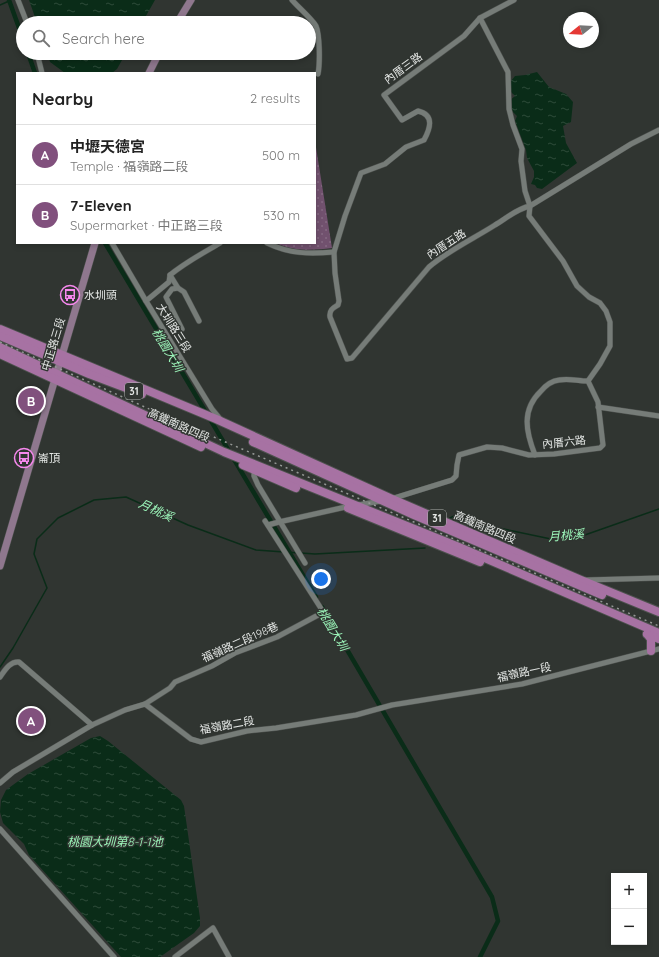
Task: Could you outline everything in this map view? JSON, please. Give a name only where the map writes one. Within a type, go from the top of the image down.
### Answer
[{"type":"main road","points":[[181,16],[191,0]]},
{"type":"main road","points":[[150,72],[156,60]]},
{"type":"main road","name":"中正路三段","points":[[0,566],[94,244]]},
{"type":"main road","name":"31","points":[[0,329],[61,358]]},
{"type":"main road","name":"31","points":[[0,336],[61,358]]},
{"type":"main road","name":"31","points":[[0,347],[55,376]]},
{"type":"main road","name":"31","points":[[0,354],[55,376]]},
{"type":"main road","name":"高鐵南路四段","points":[[61,358],[203,414],[324,475],[528,564],[659,617]]},
{"type":"main road","name":"高鐵南路四段","points":[[61,358],[89,374],[207,421],[220,423],[501,546],[659,612]]},
{"type":"main road","name":"高鐵南路四段","points":[[55,376],[224,452],[306,486]]},
{"type":"main road","name":"高鐵南路四段","points":[[55,376],[229,460],[254,470]]},
{"type":"main road","name":"31","points":[[254,470],[527,581],[659,639]]},
{"type":"main road","points":[[324,475],[350,479]]},
{"type":"main road","points":[[306,486],[322,498]]},
{"type":"main road","name":"31","points":[[306,486],[375,512],[659,633]]},
{"type":"main road","points":[[437,544],[459,547]]},
{"type":"main road","points":[[501,546],[511,551],[528,564]]},
{"type":"main road","points":[[647,634],[655,650]]},
{"type":"street","points":[[18,0],[24,16]]},
{"type":"street","points":[[292,0],[307,16]]},
{"type":"street","name":"內厝三路","points":[[334,252],[345,216],[361,173],[385,164],[406,147],[424,140],[430,130],[431,125],[424,112],[418,111],[402,120],[384,94],[464,36],[480,18],[514,0]]},
{"type":"street","points":[[480,18],[508,72],[509,109],[513,126],[522,149],[525,191],[530,206],[529,216],[564,261],[577,286],[600,303],[606,311],[610,322],[610,346],[588,381],[571,379],[558,380],[548,384],[535,397],[528,410],[527,432],[535,454]]},
{"type":"street","points":[[316,26],[318,33],[320,65],[318,74]]},
{"type":"street","points":[[39,60],[42,72]]},
{"type":"street","name":"內厝五路","points":[[334,252],[339,301],[338,305],[330,313],[330,317],[347,359],[352,358],[429,267],[441,257],[497,224],[520,208],[530,206],[631,144],[659,130]]},
{"type":"street","name":"大圳路三段","points":[[113,244],[212,408],[219,416],[220,423]]},
{"type":"street","points":[[146,301],[169,282],[170,275],[195,257],[218,244]]},
{"type":"street","points":[[269,244],[280,249],[307,254],[334,252]]},
{"type":"street","points":[[170,275],[178,288],[184,292],[200,321]]},
{"type":"street","points":[[178,288],[172,290],[166,297],[182,329]]},
{"type":"street","name":"內厝六路","points":[[392,499],[452,480],[456,476],[460,455],[487,447],[502,448],[529,455],[554,454],[600,448],[603,445],[598,402],[588,381]]},
{"type":"street","points":[[598,407],[659,416]]},
{"type":"street","points":[[254,470],[254,476],[258,485],[278,522],[305,563]]},
{"type":"street","points":[[278,522],[344,507],[392,499]]},
{"type":"street","name":"福嶺路二段198巷","points":[[145,704],[170,688],[175,682],[212,666],[235,653],[277,637],[319,616],[322,610],[267,524],[278,522]]},
{"type":"street","points":[[581,580],[659,578]]},
{"type":"street","name":"福嶺路一段","points":[[391,705],[522,684],[655,650]]},
{"type":"street","points":[[0,677],[10,664],[19,662],[92,725]]},
{"type":"street","points":[[0,783],[13,772],[92,725],[125,710],[145,704]]},
{"type":"street","name":"福嶺路二段","points":[[145,704],[191,739],[201,742],[248,731],[356,715],[391,705]]},
{"type":"street","points":[[0,830],[114,957]]},
{"type":"street","points":[[175,957],[213,928],[229,957]]},
{"type":"shaded area","points":[[316,147],[332,248],[311,250],[278,244],[316,244]]},
{"type":"water","points":[[29,0],[155,0],[146,16],[35,16]]},
{"type":"water","points":[[49,60],[122,60],[117,69],[113,72],[64,72]]},
{"type":"water","points":[[537,72],[549,87],[566,94],[573,102],[571,122],[563,126],[566,143],[577,163],[542,189],[531,184],[534,177],[534,171],[527,158],[526,150],[515,121],[517,116],[512,111],[508,102],[515,96],[511,92],[511,81],[515,76]]},
{"type":"water","name":"桃園大圳第8-1-1池","points":[[100,736],[181,800],[184,806],[200,926],[194,933],[160,957],[121,957],[29,855],[24,844],[3,823],[0,812],[1,800],[6,790],[28,774],[91,738]]},
{"type":"waterway","name":"桃園大圳","points":[[9,0],[16,20]]},
{"type":"waterway","points":[[0,5],[9,1]]},
{"type":"waterway","name":"桃園大圳","points":[[30,60],[35,72]]},
{"type":"waterway","name":"桃園大圳","points":[[106,244],[316,597]]},
{"type":"waterway","name":"月桃溪","points":[[0,667],[13,648],[47,588],[34,554],[37,539],[58,518],[94,500],[126,497],[188,525],[256,550],[284,552]]},
{"type":"waterway","name":"月桃溪","points":[[450,518],[460,513],[494,527],[551,539],[582,536],[659,509]]},
{"type":"waterway","name":"月桃溪","points":[[301,553],[315,554],[425,548]]},
{"type":"waterway","name":"月桃溪","points":[[287,552],[298,553]]},
{"type":"waterway","name":"桃園大圳","points":[[322,607],[492,897],[498,921],[480,957]]},
{"type":"railway","points":[[0,342],[176,421],[659,626]]},
{"type":"place","name":"水圳頭","points":[[70,295]]},
{"type":"place","name":"7-Eleven","points":[[31,401]]},
{"type":"place","name":"崙頂","points":[[24,458]]},
{"type":"place","name":"中壢天德宮","points":[[31,721]]}]
